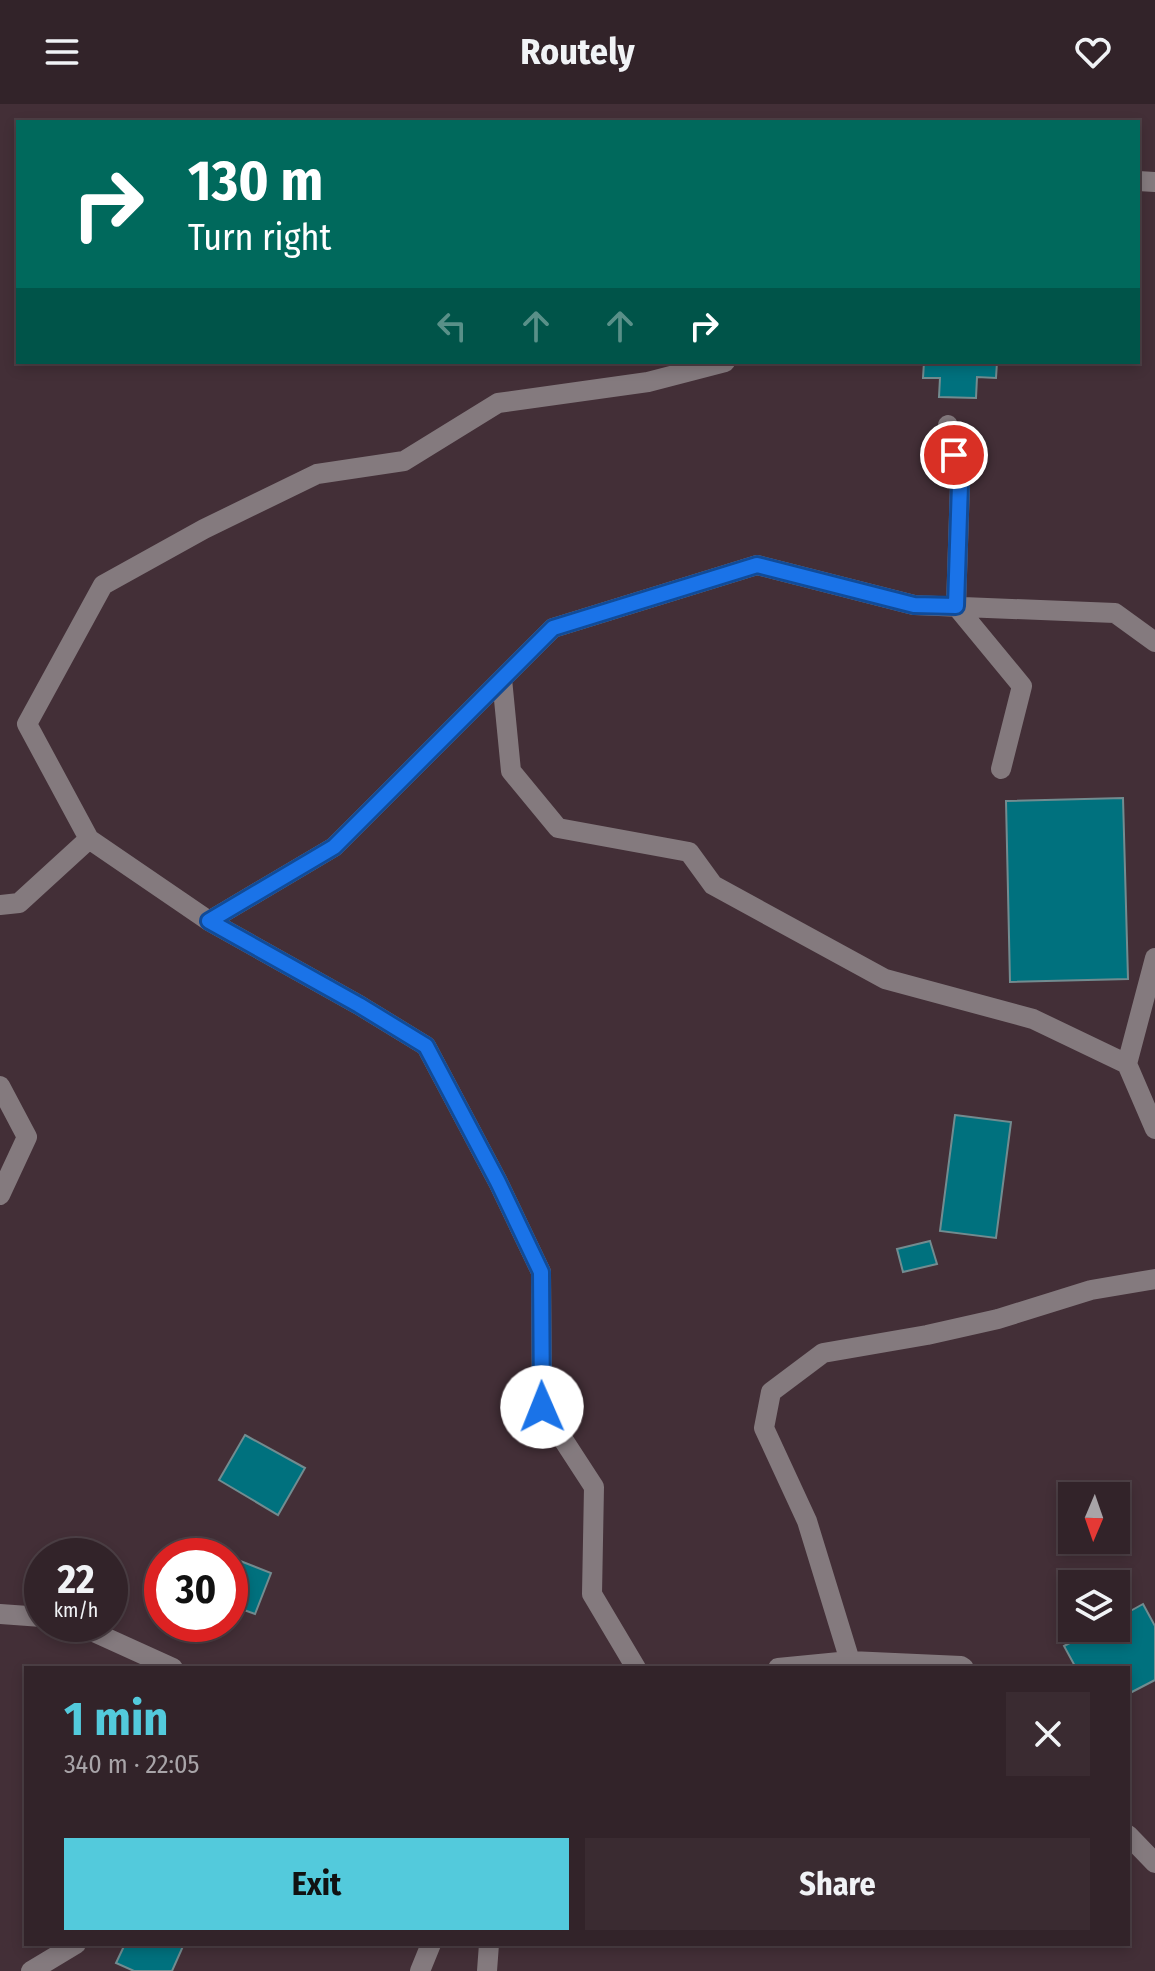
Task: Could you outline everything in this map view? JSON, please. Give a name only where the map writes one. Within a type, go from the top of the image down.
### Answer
[{"type":"street","points":[[635,1666],[592,1594],[594,1487],[542,1407],[541,1272],[498,1182],[426,1046],[209,921],[89,839],[27,724],[103,585],[204,529],[317,474],[404,461],[498,403],[648,382],[717,364]]},
{"type":"street","points":[[948,425],[960,484],[956,606],[1022,686],[1001,769]]},
{"type":"street","points":[[209,921],[334,847],[553,628],[757,565],[914,605],[1115,613],[1155,642]]},
{"type":"street","points":[[502,679],[511,771],[558,828],[689,852],[713,885],[885,979],[1033,1019],[1127,1064]]},
{"type":"street","points":[[0,905],[19,903],[89,839]]},
{"type":"street","points":[[1155,958],[1127,1064],[1155,1129]]},
{"type":"street","points":[[0,1086],[27,1137],[0,1195]]},
{"type":"street","points":[[850,1661],[807,1521],[764,1428],[771,1392],[823,1353],[970,1326],[1091,1290],[1155,1279]]},
{"type":"street","points":[[0,1614],[24,1616]]},
{"type":"street","points":[[116,1642],[169,1666]]},
{"type":"street","points":[[799,1666],[850,1661],[961,1666]]},
{"type":"street","points":[[1130,1837],[1155,1863]]},
{"type":"street","points":[[31,1971],[73,1946]]},
{"type":"street","points":[[420,1971],[430,1946]]},
{"type":"street","points":[[487,1971],[489,1946]]},
{"type":"building","points":[[924,364],[997,364],[996,378],[977,377],[976,398],[939,397],[940,378],[923,378]]},
{"type":"building","points":[[1123,798],[1128,979],[1010,982],[1006,801]]},
{"type":"building","points":[[955,1115],[1011,1122],[996,1238],[940,1231]]},
{"type":"building","points":[[930,1241],[937,1264],[903,1272],[897,1249]]},
{"type":"building","points":[[245,1435],[305,1468],[278,1515],[219,1480]]},
{"type":"building","points":[[248,1564],[271,1573],[255,1614],[248,1611]]},
{"type":"building","points":[[1143,1604],[1155,1626],[1155,1680],[1130,1693],[1130,1666],[1075,1666],[1064,1646],[1072,1642],[1130,1642],[1130,1611]]},
{"type":"building","points":[[124,1946],[183,1946],[172,1971],[134,1971],[116,1963]]},
{"type":"route","points":[[542,1407],[541,1272],[498,1182],[426,1046],[209,921],[334,847],[553,628],[757,565],[914,605],[956,606],[960,484],[954,455]]}]
